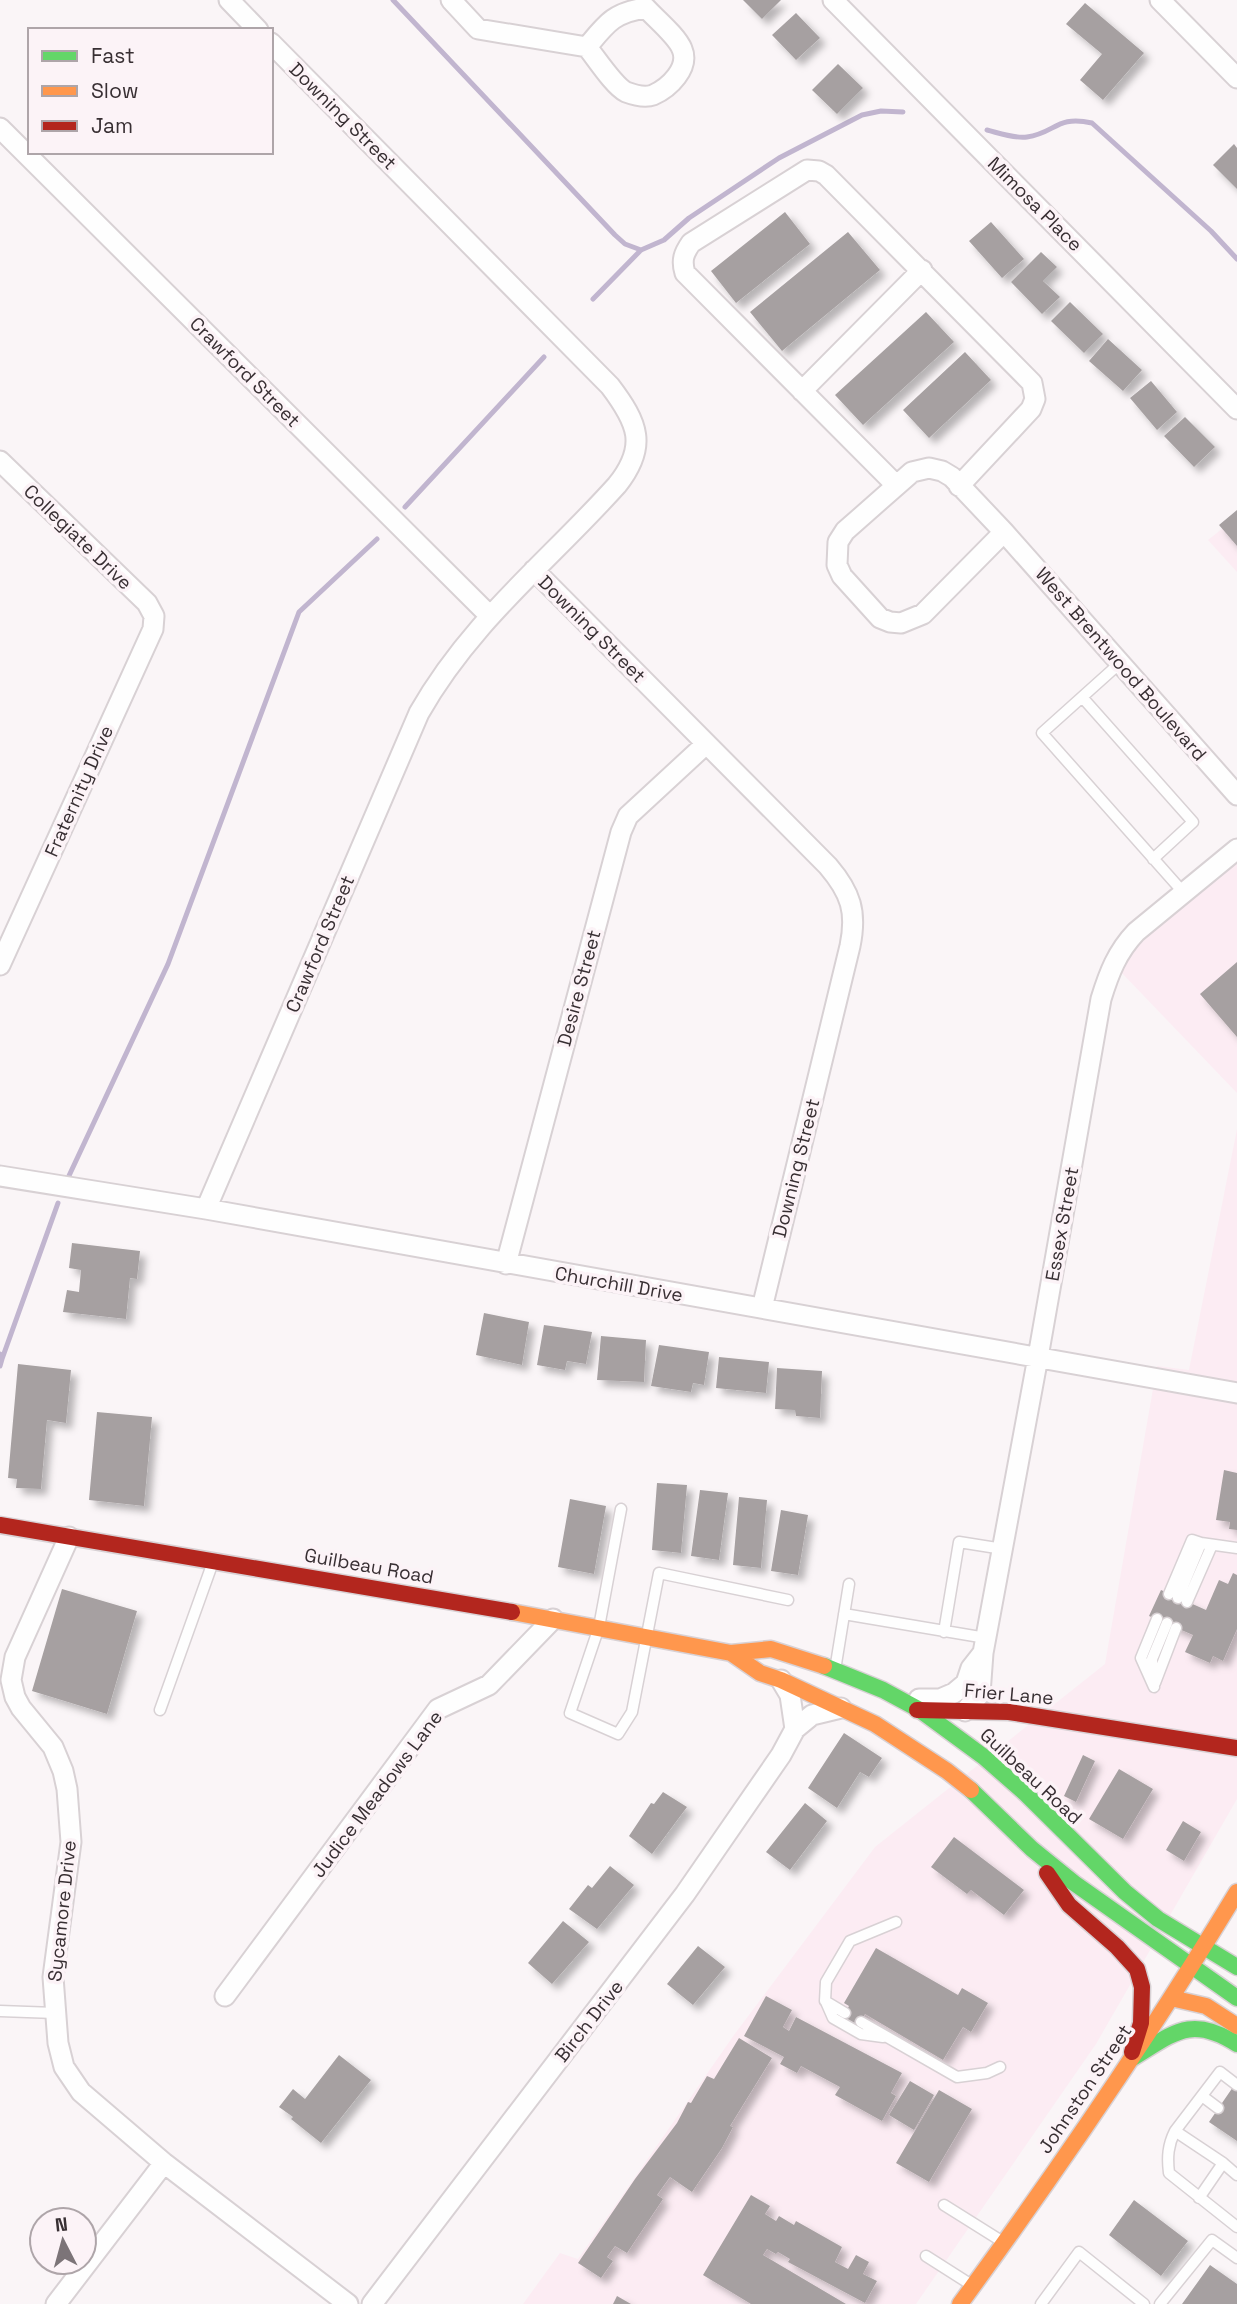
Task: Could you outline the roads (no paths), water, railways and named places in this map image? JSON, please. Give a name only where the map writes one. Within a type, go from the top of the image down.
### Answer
[{"type":"street","points":[[229,0],[256,28]]},
{"type":"street","points":[[451,0],[478,29],[587,47],[623,91],[639,96],[652,95],[668,84],[680,73],[685,62],[682,48],[646,8],[629,10],[611,19],[587,47]]},
{"type":"street","name":"Mimosa Place","points":[[833,0],[1237,409]]},
{"type":"street","points":[[1160,0],[1237,78]]},
{"type":"street","name":"Downing Street","points":[[273,45],[610,386],[626,407],[631,417],[637,449],[630,469],[599,505],[534,570],[836,875],[847,893],[854,916],[850,946],[762,1308]]},
{"type":"street","name":"Crawford Street","points":[[0,128],[490,616]]},
{"type":"street","points":[[896,485],[685,272],[682,261],[691,243],[800,173],[813,170],[826,175],[1028,376],[1035,393],[1031,409],[960,486]]},
{"type":"street","points":[[803,391],[922,270]]},
{"type":"street","name":"Collegiate Drive","points":[[0,461],[147,603],[154,616]]},
{"type":"street","name":"West Brentwood Boulevard","points":[[1004,532],[923,614],[912,620],[890,622],[880,618],[842,576],[837,565],[838,542],[845,531],[896,485],[912,472],[929,468],[942,471],[1004,532],[1237,795]]},
{"type":"street","name":"Crawford Street","points":[[206,1209],[419,713],[458,652],[534,570]]},
{"type":"street","name":"Fraternity Drive","points":[[0,965],[153,629],[154,616]]},
{"type":"street","name":"Desire Street","points":[[506,1264],[621,832],[628,816],[706,744]]},
{"type":"street","name":"Essex Street","points":[[965,1710],[981,1693],[984,1646],[1101,999],[1110,969],[1123,945],[1136,932],[1237,849]]},
{"type":"street","name":"Churchill Drive","points":[[0,1176],[206,1209],[1237,1394]]},
{"type":"street","name":"Guilbeau Road","points":[[0,1525],[599,1627],[731,1653],[771,1649],[835,1670],[889,1706]]},
{"type":"street","name":"Sycamore Drive","points":[[69,1537],[15,1657],[11,1680],[21,1708],[53,1747],[67,1788],[71,1842],[53,1977],[58,2043],[65,2067],[75,2085],[164,2163],[348,2304]]},
{"type":"street","name":"Judice Meadows Lane","points":[[225,1996],[438,1709],[489,1685],[553,1619]]},
{"type":"street","name":"Essex Street","points":[[889,1706],[940,1699],[954,1693],[966,1683],[984,1646]]},
{"type":"street","name":"Guilbeau Road","points":[[731,1653],[761,1673],[875,1724],[947,1771],[975,1793],[1032,1849],[1074,1884],[1237,1998]]},
{"type":"street","points":[[781,1680],[790,1695],[795,1729]]},
{"type":"street","name":"Frier Lane","points":[[781,1680],[824,1683],[889,1706],[920,1710],[1009,1712],[1237,1748]]},
{"type":"street","points":[[795,1729],[812,1715],[841,1708]]},
{"type":"street","name":"Guilbeau Road","points":[[920,1710],[984,1756],[1125,1892],[1157,1919],[1237,1967]]},
{"type":"street","name":"Birch Drive","points":[[372,2304],[685,1895],[781,1755],[795,1729]]},
{"type":"street","points":[[1032,1849],[1069,1905],[1117,1947],[1137,1969],[1142,1987],[1141,2023],[1130,2060]]},
{"type":"street","name":"Johnston Street","points":[[960,2304],[1130,2060],[1237,1892]]},
{"type":"street","points":[[1171,1998],[1189,1999],[1209,2005],[1237,2025]]},
{"type":"street","points":[[1130,2060],[1179,2030],[1200,2026],[1221,2032],[1237,2044]]},
{"type":"street","points":[[56,2304],[164,2163]]},
{"type":"lane","points":[[1120,663],[1042,733],[1183,892]]},
{"type":"lane","points":[[1082,697],[1193,822],[1153,859]]},
{"type":"lane","points":[[621,1509],[599,1627],[570,1713],[618,1734],[632,1712],[659,1573],[788,1600]]},
{"type":"lane","points":[[1207,1544],[1178,1598],[1192,1540],[1237,1548]]},
{"type":"lane","points":[[944,1632],[959,1542],[1003,1549]]},
{"type":"lane","points":[[160,1710],[213,1561]]},
{"type":"lane","points":[[835,1670],[849,1584]]},
{"type":"lane","points":[[844,1615],[944,1632],[984,1646]]},
{"type":"lane","points":[[1152,1660],[1154,1687],[1152,1660],[1167,1624],[1152,1660]]},
{"type":"lane","points":[[889,2038],[861,2034],[833,2018],[825,2001],[825,1982],[850,1941],[896,1922]]},
{"type":"lane","points":[[825,2001],[845,2013]]},
{"type":"lane","points":[[0,2011],[55,2012]]},
{"type":"lane","points":[[860,2022],[957,2077],[987,2073],[1000,2067]]},
{"type":"lane","points":[[1237,2085],[1220,2072],[1175,2131],[1167,2157],[1169,2173],[1237,2227]]},
{"type":"lane","points":[[1202,2096],[1218,2108]]},
{"type":"lane","points":[[1175,2131],[1237,2175]]},
{"type":"lane","points":[[1199,2198],[1223,2164]]},
{"type":"lane","points":[[944,2205],[1005,2243]]},
{"type":"lane","points":[[1160,2304],[1212,2240],[1237,2258]]},
{"type":"lane","points":[[1041,2304],[1079,2252],[1144,2304]]},
{"type":"lane","points":[[926,2256],[973,2286]]},
{"type":"waterway","points":[[393,0],[615,235],[625,244],[641,250]]},
{"type":"waterway","points":[[593,299],[641,250],[664,240],[689,218],[779,158],[862,115],[881,111],[903,112]]},
{"type":"waterway","points":[[987,130],[1022,137],[1037,135],[1071,121],[1092,123],[1211,231],[1237,259]]},
{"type":"waterway","points":[[405,507],[544,357]]},
{"type":"waterway","points":[[67,1180],[168,964],[299,612],[377,539]]},
{"type":"waterway","points":[[2,1359],[58,1203]]},
{"type":"waterway","points":[[0,1354],[0,1366]]}]
